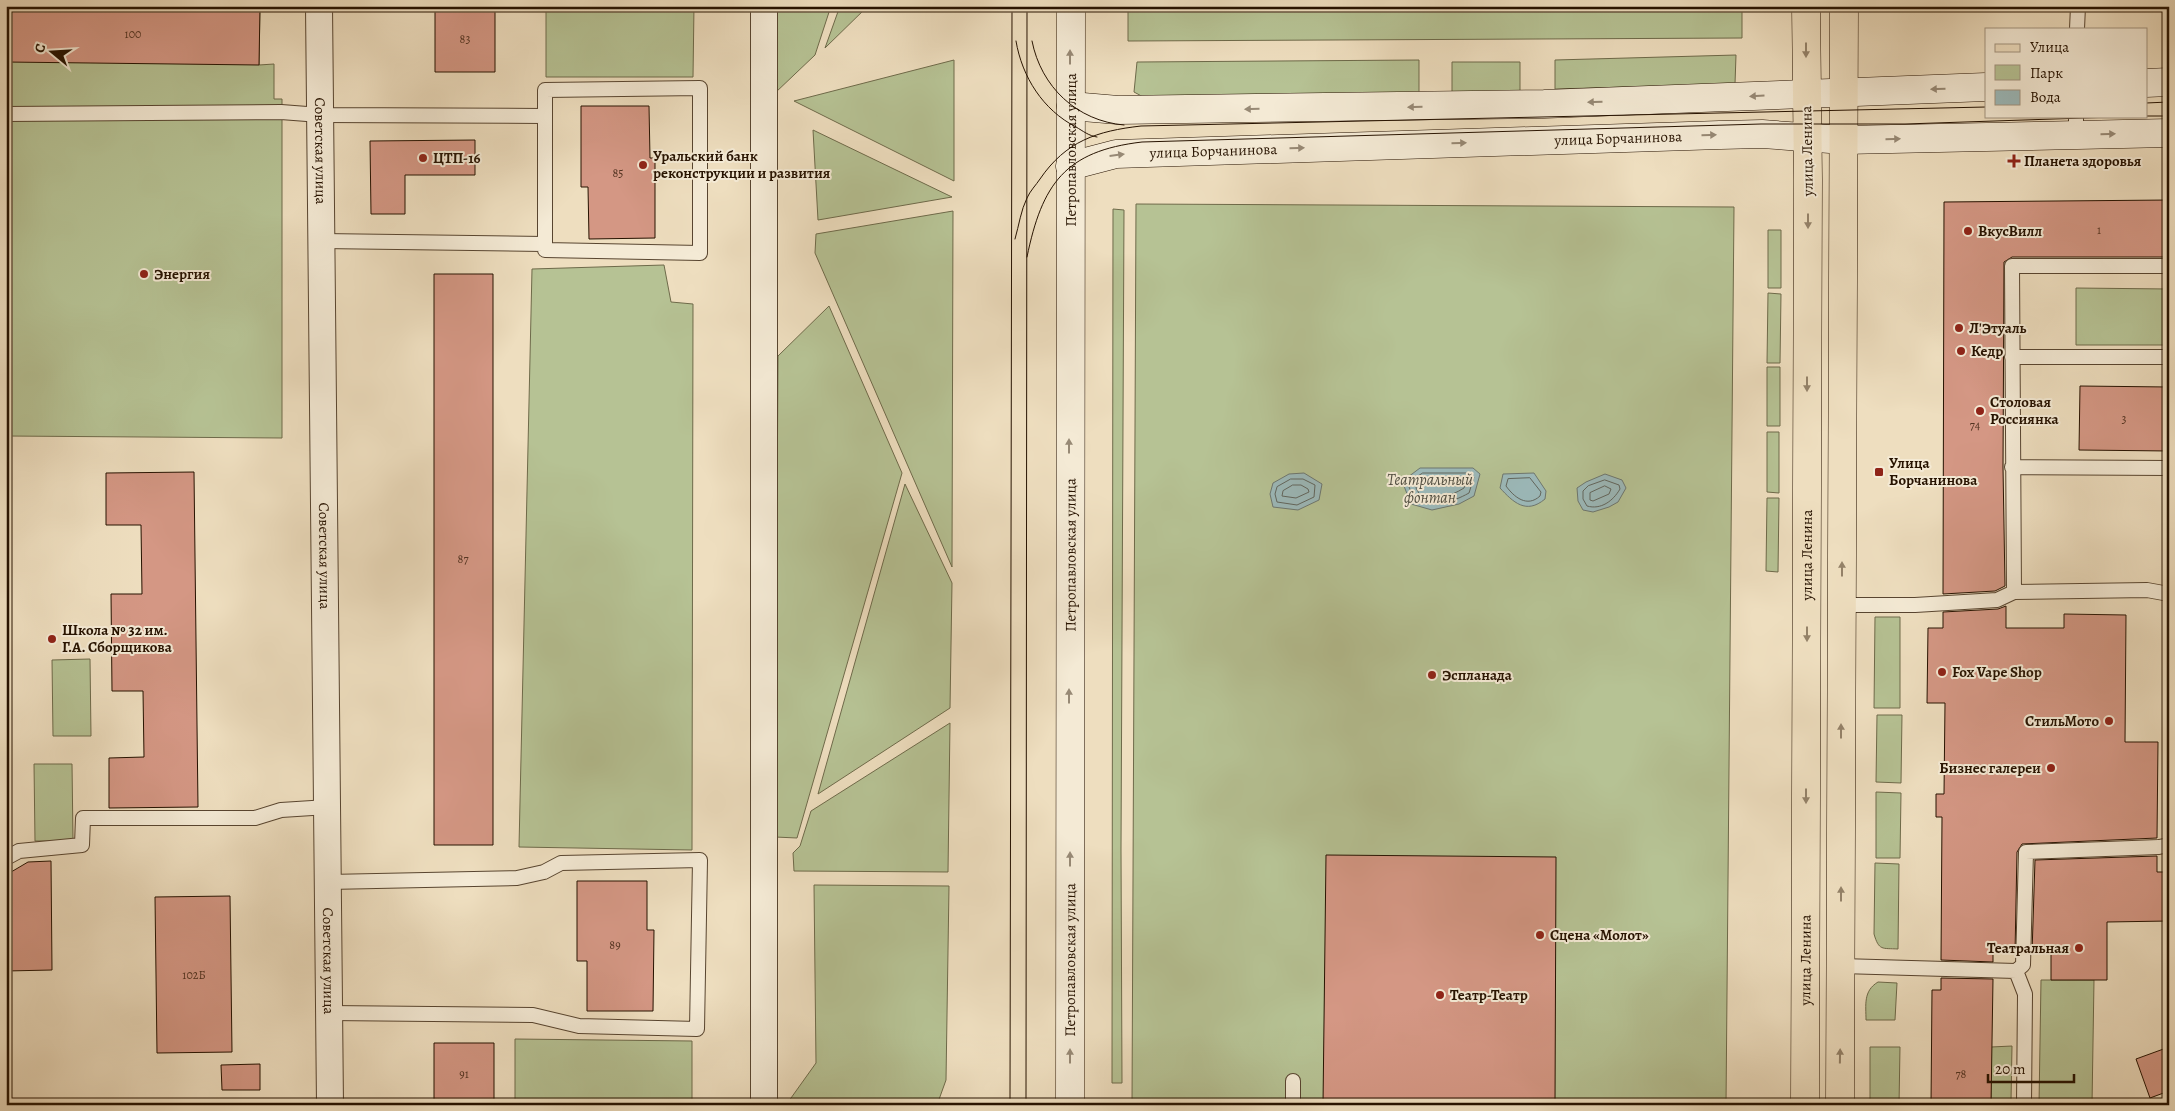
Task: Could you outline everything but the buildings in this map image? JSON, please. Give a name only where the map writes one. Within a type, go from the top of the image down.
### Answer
[{"type":"main road","name":"Петропавловская улица","points":[[1070,6],[1070,1105]]},
{"type":"main road","name":"улица Ленина","points":[[1805,1105],[1808,220],[1806,6]]},
{"type":"main road","points":[[1840,1105],[1844,6]]},
{"type":"main road","points":[[2148,83],[2169,82]]},
{"type":"main road","points":[[1071,106],[1118,110],[1360,108],[1544,104],[1985,87]]},
{"type":"main road","name":"улица Борчанинова","points":[[1070,166],[1116,154],[1720,135],[1762,134],[1844,140],[2076,126],[2169,133]]},
{"type":"street","name":"Советская улица","points":[[319,6],[330,1105]]},
{"type":"street","points":[[764,6],[764,1105]]},
{"type":"lane","points":[[2077,28],[2078,6]]},
{"type":"lane","points":[[700,88],[700,253],[545,250],[544,244],[545,90],[700,88]]},
{"type":"lane","points":[[6,114],[282,112],[320,115],[544,116]]},
{"type":"lane","points":[[322,241],[544,244]]},
{"type":"lane","points":[[2014,592],[2012,266],[2169,266]]},
{"type":"lane","points":[[2012,357],[2169,357]]},
{"type":"lane","points":[[2012,467],[2169,468]]},
{"type":"lane","points":[[1842,605],[1915,605],[1997,600],[2014,592],[2148,590],[2169,594]]},
{"type":"lane","points":[[6,858],[19,851],[82,845],[83,818],[255,818],[281,810],[328,807]]},
{"type":"lane","points":[[1841,966],[2016,971],[2023,965],[2026,852],[2159,847],[2169,845]]},
{"type":"lane","points":[[328,882],[517,878],[544,872],[561,863],[700,860],[697,1029],[580,1026],[533,1014],[329,1013]]},
{"type":"lane","points":[[2016,971],[2025,994],[2024,1105]]},
{"type":"lane","points":[[1293,1081],[1293,1105]]},
{"type":"green space","name":"Энергия","points":[[6,6],[260,6],[259,65],[274,64],[274,99],[282,99],[282,438],[6,436]]},
{"type":"green space","points":[[546,6],[694,6],[693,77],[546,77]]},
{"type":"green space","points":[[774,6],[831,6],[815,55],[775,93]]},
{"type":"green space","points":[[840,6],[868,6],[825,48]]},
{"type":"green space","points":[[1128,6],[1742,6],[1742,38],[1128,41]]},
{"type":"green space","points":[[1736,55],[1735,84],[1555,89],[1555,60]]},
{"type":"green space","points":[[954,60],[954,181],[794,101]]},
{"type":"green space","points":[[1419,60],[1419,97],[1147,99],[1134,92],[1137,62]]},
{"type":"green space","points":[[1452,62],[1520,62],[1520,93],[1452,94]]},
{"type":"green space","points":[[813,130],[952,197],[818,220]]},
{"type":"green space","name":"Эспланада","points":[[1136,204],[1734,207],[1726,1105],[1132,1105]]},
{"type":"green space","points":[[1113,209],[1124,210],[1121,849],[1122,1083],[1112,1083]]},
{"type":"green space","points":[[953,211],[952,567],[815,253],[816,234]]},
{"type":"green space","points":[[1768,230],[1781,230],[1781,288],[1768,288]]},
{"type":"green space","points":[[664,265],[671,302],[693,304],[692,850],[519,847],[532,269]]},
{"type":"green space","points":[[2076,288],[2169,289],[2169,345],[2076,345]]},
{"type":"green space","points":[[1768,293],[1781,294],[1780,363],[1767,363]]},
{"type":"green space","points":[[829,306],[902,473],[797,838],[775,837],[778,356]]},
{"type":"green space","points":[[1767,367],[1780,367],[1780,426],[1767,426]]},
{"type":"green space","points":[[1767,432],[1779,432],[1779,493],[1767,492]]},
{"type":"green space","points":[[905,484],[952,583],[950,708],[818,794]]},
{"type":"green space","points":[[1767,498],[1779,498],[1778,572],[1766,571]]},
{"type":"green space","points":[[1875,617],[1900,617],[1900,708],[1874,708]]},
{"type":"green space","points":[[90,659],[91,736],[53,736],[52,660]]},
{"type":"green space","points":[[1877,715],[1902,715],[1901,783],[1876,782]]},
{"type":"green space","points":[[950,723],[948,872],[794,871],[793,853],[800,846],[811,811]]},
{"type":"green space","points":[[34,764],[72,764],[73,841],[35,841]]},
{"type":"green space","points":[[1876,792],[1901,793],[1900,858],[1876,858]]},
{"type":"green space","points":[[1875,863],[1899,864],[1898,949],[1888,949],[1880,946],[1874,934]]},
{"type":"green space","points":[[814,885],[949,886],[946,1080],[937,1105],[786,1105],[816,1063]]},
{"type":"green space","points":[[2041,980],[2094,980],[2092,1105],[2039,1105]]},
{"type":"green space","points":[[1878,982],[1897,983],[1895,1020],[1866,1020],[1868,994]]},
{"type":"green space","points":[[515,1039],[692,1041],[692,1105],[515,1105]]},
{"type":"green space","points":[[2012,1046],[2011,1101],[1991,1101],[1991,1047]]},
{"type":"green space","points":[[1870,1047],[1900,1047],[1899,1105],[1870,1105]]},
{"type":"water","name":"Театральный фонтан","points":[[1420,468],[1473,468],[1480,474],[1474,496],[1459,504],[1432,510],[1411,504],[1404,486],[1408,477]]},
{"type":"water","points":[[1304,473],[1322,484],[1319,500],[1298,510],[1273,507],[1270,494],[1273,483],[1289,474]]},
{"type":"water","points":[[1534,473],[1546,491],[1545,499],[1538,504],[1532,506],[1520,505],[1500,488],[1503,474]]},
{"type":"water","points":[[1605,474],[1622,480],[1626,488],[1618,502],[1593,512],[1583,510],[1578,501],[1577,488]]},
{"type":"tram line","points":[[1010,1105],[1012,6]]},
{"type":"tram line","points":[[1026,1105],[1027,6]]},
{"type":"tram line","points":[[1016,41],[1023,67],[1029,80],[1044,102],[1064,120],[1091,136],[1097,137]]},
{"type":"tram line","points":[[1032,41],[1044,73],[1064,99],[1091,117],[1124,125]]},
{"type":"tram line","points":[[2148,103],[2169,102]]},
{"type":"tram line","points":[[1015,239],[1027,198],[1050,166],[1061,155],[1084,140],[1125,128],[1141,126],[1985,107]]},
{"type":"tram line","points":[[2148,116],[2169,116]]},
{"type":"tram line","points":[[1027,257],[1040,210],[1061,175],[1076,163],[1094,154],[1142,142],[1761,124],[1905,124],[2084,118]]},
{"type":"place","name":"ЦТП-16","points":[[423,158]]},
{"type":"place","name":"Планета здоровья","points":[[2014,161]]},
{"type":"place","name":"Уральский банк реконструкции и развития","points":[[643,165]]},
{"type":"place","name":"ВкусВилл","points":[[1968,231]]},
{"type":"place","name":"Энергия","points":[[144,274]]},
{"type":"place","name":"Л'Этуаль","points":[[1959,328]]},
{"type":"place","name":"Кедр","points":[[1961,351]]},
{"type":"place","name":"Столовая Россиянка","points":[[1980,411]]},
{"type":"place","name":"Улица Борчанинова","points":[[1879,472]]},
{"type":"place","name":"Школа № 32 им. Г.А. Сборщикова","points":[[52,639]]},
{"type":"place","name":"Fox Vape Shop","points":[[1942,672]]},
{"type":"place","name":"Эспланада","points":[[1432,675]]},
{"type":"place","name":"СтильМото","points":[[2109,721]]},
{"type":"place","name":"Бизнес галереи","points":[[2051,768]]},
{"type":"place","name":"Сцена «Молот»","points":[[1540,935]]},
{"type":"place","name":"Театральная","points":[[2079,948]]},
{"type":"place","name":"Театр-Театр","points":[[1440,995]]}]
